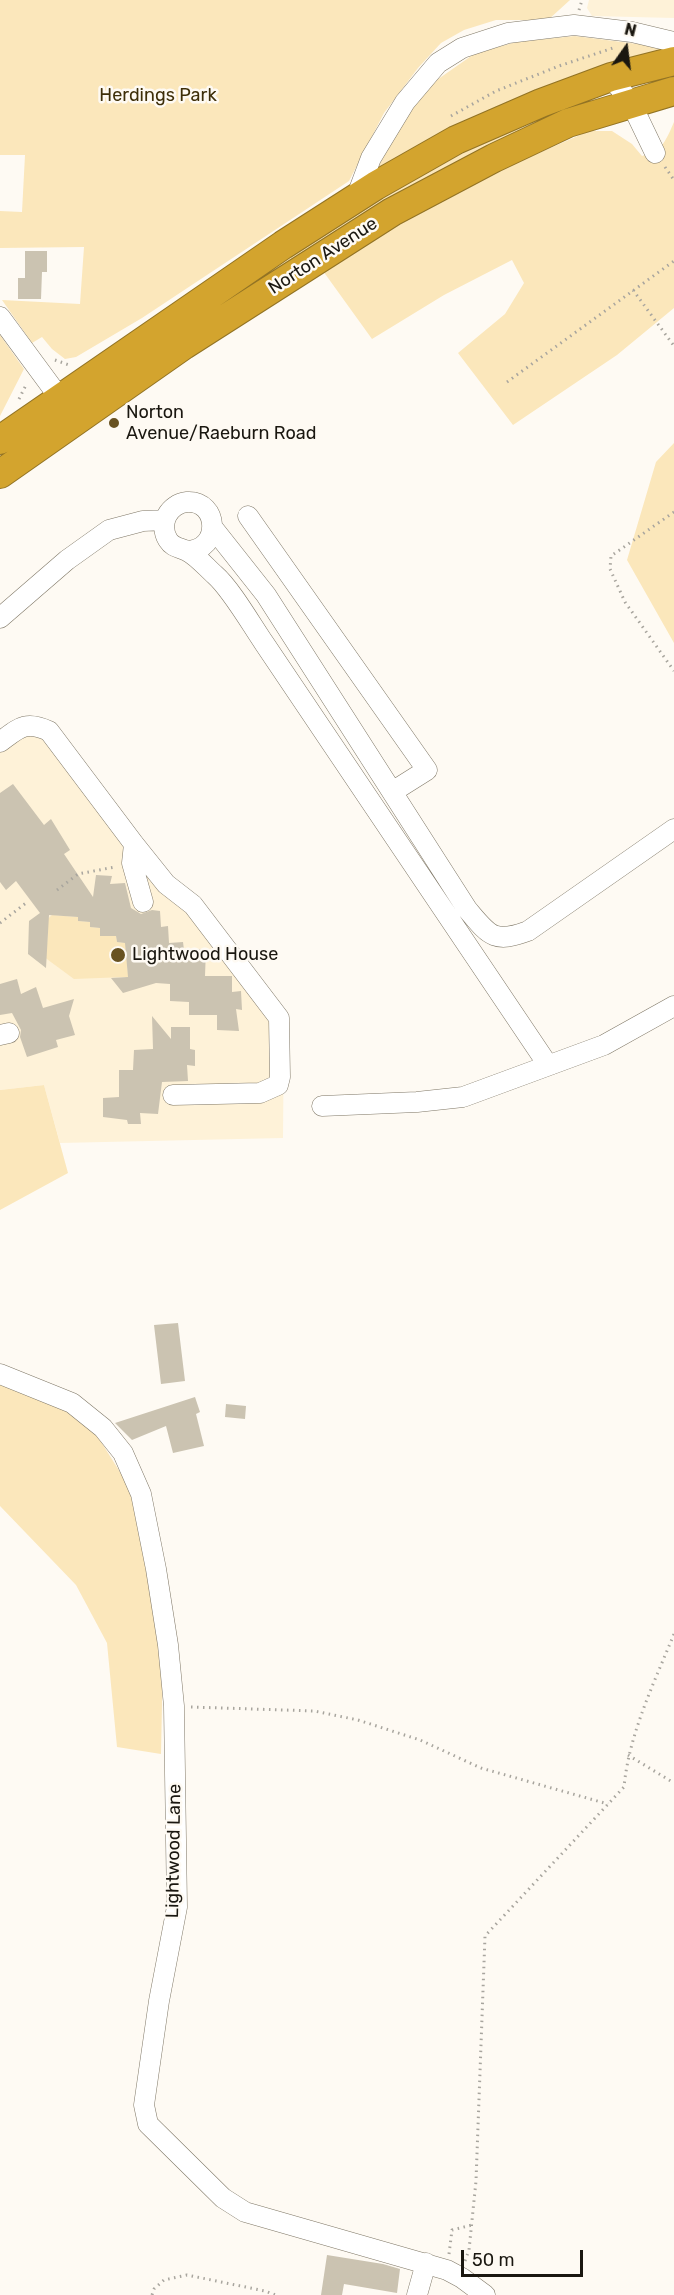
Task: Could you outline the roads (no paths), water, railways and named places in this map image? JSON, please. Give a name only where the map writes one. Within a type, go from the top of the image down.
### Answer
[{"type":"highway","name":"Norton Avenue","points":[[0,440],[283,245],[356,198],[456,140],[541,103],[611,77],[674,61]]},
{"type":"highway","name":"Norton Avenue","points":[[0,474],[184,345],[392,212],[494,158],[568,123],[674,91]]},
{"type":"street","points":[[356,198],[371,158],[405,102],[438,63],[462,48],[508,33],[574,25],[632,32],[674,42]]},
{"type":"street","points":[[611,77],[631,103],[655,153]]},
{"type":"street","points":[[0,317],[59,398]]},
{"type":"street","points":[[548,1065],[218,577],[187,551],[172,545],[164,528],[165,520],[175,506],[181,503],[194,503],[202,506],[210,515],[213,528],[266,595],[466,909],[488,933],[507,939],[528,931],[674,829]]},
{"type":"street","points":[[248,516],[427,770],[392,792]]},
{"type":"street","points":[[0,618],[67,560],[109,530],[143,521],[165,520]]},
{"type":"street","points":[[187,551],[200,548],[207,543],[213,528]]},
{"type":"street","points":[[0,742],[22,726],[32,725],[49,731],[133,854],[193,905],[279,1018],[280,1077],[278,1085],[260,1093],[172,1095]]},
{"type":"street","points":[[133,854],[143,902]]},
{"type":"street","points":[[322,1106],[417,1102],[463,1097],[604,1045],[674,1006]]},
{"type":"street","name":"Lightwood Lane","points":[[0,1374],[72,1403],[103,1428],[123,1453],[141,1494],[156,1569],[168,1645],[174,1706],[177,1907],[159,2001],[144,2105],[148,2124],[223,2198],[245,2212],[426,2264],[454,2274],[485,2295]]},
{"type":"street","points":[[417,2295],[426,2264]]},
{"type":"place","name":"Norton Avenue/Raeburn Road","points":[[114,423]]},
{"type":"place","name":"Lightwood House","points":[[118,955]]},
{"type":"park label","name":"Herdings Park","points":[[158,96]]}]
